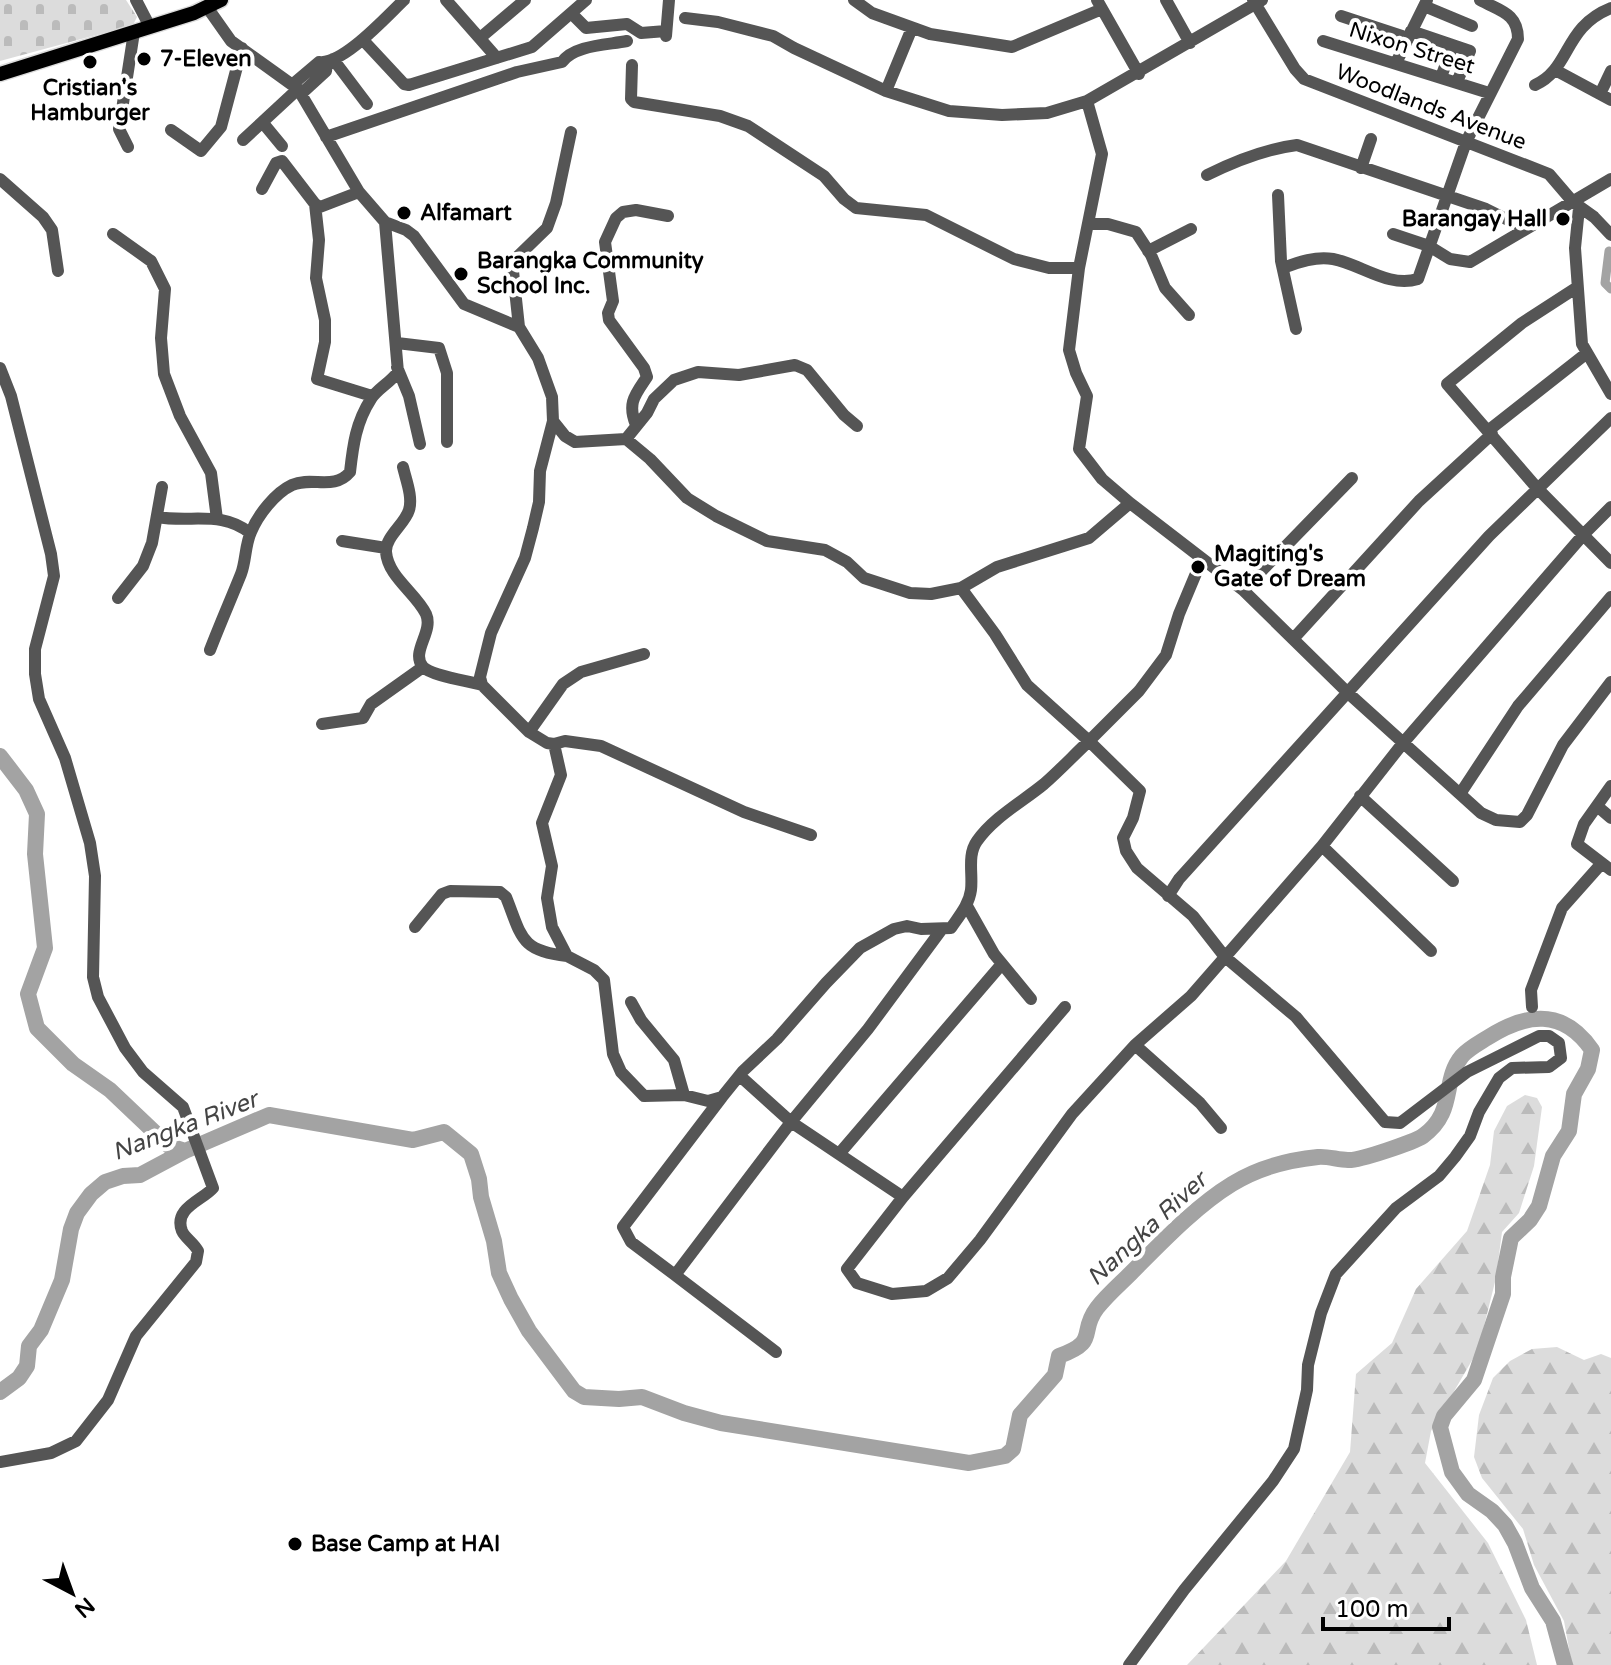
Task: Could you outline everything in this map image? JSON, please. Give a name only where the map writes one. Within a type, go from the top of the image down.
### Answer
[{"type":"main road","points":[[0,74],[214,4]]},
{"type":"street","points":[[136,0],[150,27]]},
{"type":"street","points":[[243,140],[298,89],[319,62],[330,61],[363,40],[404,0]]},
{"type":"street","points":[[480,38],[525,0]]},
{"type":"street","points":[[363,40],[404,84],[409,85],[532,47],[586,0]]},
{"type":"street","points":[[571,13],[586,28],[627,17],[641,33],[666,34],[669,0]]},
{"type":"street","points":[[854,0],[872,13],[912,28],[940,36],[1012,47],[1100,5],[1139,74]]},
{"type":"street","points":[[1166,0],[1190,43]]},
{"type":"street","points":[[1283,268],[1307,260],[1332,259],[1397,280],[1415,281],[1420,276],[1466,142],[1518,39],[1518,26],[1512,16],[1480,0]]},
{"type":"street","points":[[685,18],[718,22],[773,36],[886,91],[949,111],[1002,115],[1047,113],[1087,101],[1139,74],[1257,2]]},
{"type":"street","name":"Woodlands Avenue","points":[[1257,2],[1270,28],[1304,79],[1549,174],[1576,205],[1594,217],[1611,235]]},
{"type":"street","points":[[454,3],[497,58]]},
{"type":"street","points":[[1396,63],[1425,3],[1472,26]]},
{"type":"street","points":[[214,4],[231,41],[298,89],[359,192],[385,222],[414,236],[464,304],[519,327],[532,345],[546,377],[552,397],[553,421],[540,471],[539,502],[525,558],[484,655],[480,677],[482,685]]},
{"type":"street","points":[[1535,85],[1557,71],[1578,31],[1594,16],[1611,8]]},
{"type":"street","points":[[1341,16],[1470,51],[1457,82]]},
{"type":"street","points":[[886,91],[912,28]]},
{"type":"street","points":[[128,147],[119,129],[134,32]]},
{"type":"street","points":[[326,137],[517,72],[562,62],[566,55],[576,51],[627,41]]},
{"type":"street","name":"Nixon Street","points":[[1323,41],[1489,93]]},
{"type":"street","points":[[1441,77],[1453,45]]},
{"type":"street","points":[[171,130],[201,151],[221,127],[242,48]]},
{"type":"street","points":[[330,61],[367,104]]},
{"type":"street","points":[[632,65],[631,99],[634,102],[720,116],[748,126],[824,176],[856,208],[926,215],[1014,259],[1049,268],[1079,268]]},
{"type":"street","points":[[1557,71],[1606,97],[1611,71]]},
{"type":"street","points":[[1087,101],[1102,154],[1079,268],[1069,350],[1087,396],[1079,449],[1102,479],[1243,590],[1347,692],[1488,817],[1520,822],[1533,805],[1563,745],[1611,682]]},
{"type":"street","points":[[263,123],[282,146]]},
{"type":"street","points":[[519,327],[512,262],[547,228],[556,203],[571,132]]},
{"type":"street","points":[[1361,168],[1371,139]]},
{"type":"street","points":[[1207,175],[1232,162],[1297,145],[1486,209],[1524,228]]},
{"type":"street","points":[[262,189],[276,163],[282,161],[320,207],[359,192]]},
{"type":"street","points":[[0,179],[43,217],[52,230],[58,271]]},
{"type":"street","points":[[1393,234],[1429,246],[1450,259],[1470,262],[1524,228],[1576,205],[1611,179]]},
{"type":"street","points":[[1278,195],[1278,236],[1296,329]]},
{"type":"street","points":[[315,204],[319,240],[316,278],[325,320],[325,342],[317,379],[372,396]]},
{"type":"street","points":[[1576,205],[1576,288],[1582,344],[1611,394]]},
{"type":"street","points":[[636,425],[631,404],[633,395],[647,377],[644,368],[609,320],[608,313],[613,301],[605,242],[616,218],[623,212],[636,210],[668,216]]},
{"type":"street","points":[[210,650],[243,569],[250,533],[280,493],[292,485],[336,482],[350,472],[358,420],[372,396],[390,383],[398,372],[385,222]]},
{"type":"street","points":[[1090,224],[1108,224],[1136,232],[1165,288],[1189,315]]},
{"type":"street","points":[[1148,251],[1191,229]]},
{"type":"street","points":[[113,234],[151,261],[165,289],[161,338],[164,374],[180,416],[211,473],[217,519]]},
{"type":"street","points":[[1576,288],[1522,323],[1447,384],[1537,488],[1611,563]]},
{"type":"street","points":[[397,343],[439,348],[447,373],[447,442]]},
{"type":"street","points":[[1294,638],[1419,501],[1490,432],[1587,353]]},
{"type":"street","points":[[626,439],[654,399],[674,380],[698,372],[739,375],[795,365],[807,370],[857,426]]},
{"type":"street","points":[[397,367],[409,396],[420,444]]},
{"type":"street","points":[[0,368],[11,396],[51,554],[54,576],[35,649],[35,674],[39,699],[65,758],[90,843],[95,876],[93,977],[98,997],[125,1048],[143,1072],[183,1107],[213,1190],[190,1205],[181,1220],[183,1234],[198,1251],[196,1262],[136,1336],[101,1411],[76,1441],[61,1450],[0,1462]]},
{"type":"street","points":[[1168,896],[1179,879],[1489,536],[1611,418]]},
{"type":"street","points":[[553,421],[565,436],[575,442],[626,439],[687,498],[716,516],[767,541],[825,550],[847,562],[864,578],[910,593],[931,594],[961,588],[997,567],[1089,538],[1130,503]]},
{"type":"street","points":[[403,467],[409,509],[386,548],[393,569],[426,614],[427,632],[419,655],[423,667],[482,685],[529,732],[547,743],[565,741],[601,746],[744,812],[811,835]]},
{"type":"street","points":[[1243,590],[1352,478]]},
{"type":"street","points":[[118,598],[143,566],[152,543],[162,487]]},
{"type":"street","points":[[1065,1007],[903,1197],[847,1269],[857,1283],[892,1294],[926,1291],[948,1278],[980,1240],[1072,1114],[1135,1045],[1191,996],[1322,846],[1403,743],[1584,534],[1611,507]]},
{"type":"street","points":[[157,517],[217,519],[240,524],[250,533]]},
{"type":"street","points":[[342,541],[386,548]]},
{"type":"street","points":[[776,1352],[631,1242],[623,1227],[722,1097],[860,948],[894,929],[907,926],[951,928],[967,906],[971,890],[971,856],[976,842],[1025,796],[1070,761],[1139,691],[1166,655],[1202,559]]},
{"type":"street","points":[[961,588],[1027,685],[1140,791],[1133,818],[1123,838],[1126,851],[1137,868],[1193,916],[1225,957],[1296,1017],[1385,1122],[1400,1123],[1467,1072],[1539,1036],[1549,1036],[1559,1043],[1562,1051],[1561,1058],[1549,1067],[1512,1068],[1499,1078],[1479,1112],[1470,1136],[1455,1157],[1439,1176],[1396,1208],[1336,1274],[1311,1351],[1307,1390],[1294,1449],[1273,1481],[1184,1590],[1129,1665]]},
{"type":"street","points":[[1460,794],[1518,706],[1611,597]]},
{"type":"street","points":[[529,732],[563,684],[581,672],[644,654]]},
{"type":"street","points":[[322,724],[363,718],[371,704],[423,667]]},
{"type":"street","points":[[554,744],[561,775],[542,823],[552,866],[547,898],[552,927],[567,956]]},
{"type":"street","points":[[1532,1007],[1531,990],[1562,908],[1606,867],[1577,844],[1584,824],[1611,786]]},
{"type":"street","points":[[1360,796],[1453,881]]},
{"type":"street","points":[[1597,806],[1611,818]]},
{"type":"street","points":[[1322,846],[1431,951]]},
{"type":"street","points":[[415,927],[442,894],[450,891],[500,892],[506,897],[525,942],[544,954],[567,956],[594,970],[604,980],[613,1054],[621,1072],[644,1096],[684,1095],[708,1101],[722,1097]]},
{"type":"street","points":[[967,906],[1001,965],[1031,999]]},
{"type":"street","points":[[675,1275],[791,1122],[868,1029],[942,929]]},
{"type":"street","points":[[839,1154],[1001,965]]},
{"type":"street","points":[[631,1002],[641,1020],[674,1060],[684,1095]]},
{"type":"street","points":[[1135,1045],[1200,1103],[1221,1128]]},
{"type":"street","points":[[740,1076],[791,1122],[903,1197]]},
{"type":"green space","points":[[0,0],[126,0],[137,17],[133,25],[0,61]]},
{"type":"green space","points":[[1525,1095],[1537,1098],[1542,1107],[1534,1166],[1519,1213],[1502,1232],[1496,1278],[1478,1350],[1431,1431],[1425,1463],[1488,1543],[1526,1620],[1537,1665],[1187,1665],[1286,1561],[1350,1452],[1356,1374],[1392,1343],[1416,1289],[1467,1231],[1490,1165],[1494,1131],[1507,1106]]},
{"type":"green space","points":[[1557,1347],[1584,1360],[1601,1354],[1611,1358],[1611,1665],[1572,1665],[1564,1621],[1534,1565],[1523,1529],[1482,1478],[1474,1457],[1479,1415],[1493,1378],[1510,1361],[1532,1349]]},
{"type":"waterway","points":[[1609,251],[1605,283],[1611,289]]},
{"type":"waterway","points":[[0,756],[26,790],[37,814],[35,854],[45,948],[28,994],[37,1028],[73,1064],[110,1090],[169,1146],[185,1151]]},
{"type":"waterway","name":"Nangka River","points":[[0,1392],[19,1378],[27,1366],[29,1346],[41,1330],[62,1280],[71,1229],[77,1213],[91,1194],[105,1182],[140,1175],[185,1151],[269,1115],[413,1140],[444,1132],[471,1154],[494,1241],[499,1273],[511,1299],[529,1331],[574,1391],[584,1397],[642,1397],[721,1423],[969,1463],[1005,1456],[1013,1449],[1020,1415],[1055,1375],[1059,1356],[1080,1346],[1101,1303],[1205,1203],[1242,1178],[1274,1166],[1318,1157],[1354,1160],[1418,1139],[1434,1126],[1440,1116],[1456,1066],[1467,1051],[1516,1023],[1543,1019],[1556,1021],[1581,1036],[1592,1050],[1588,1069],[1574,1094],[1569,1131],[1553,1156],[1539,1206],[1530,1220],[1511,1238],[1503,1277],[1503,1294],[1474,1380],[1444,1416],[1440,1427],[1452,1472],[1468,1494],[1505,1525],[1515,1543],[1532,1588],[1553,1621],[1565,1665]]},
{"type":"place","name":"7-Eleven","points":[[144,59]]},
{"type":"place","name":"Cristian's Hamburger","points":[[90,62]]},
{"type":"place","name":"Alfamart","points":[[404,213]]},
{"type":"place","name":"Barangay Hall","points":[[1563,219]]},
{"type":"place","name":"Barangka Community School Inc.","points":[[461,274]]},
{"type":"place","name":"Magiting's Gate of Dream","points":[[1198,567]]},
{"type":"place","name":"Base Camp at HAI","points":[[295,1544]]}]
